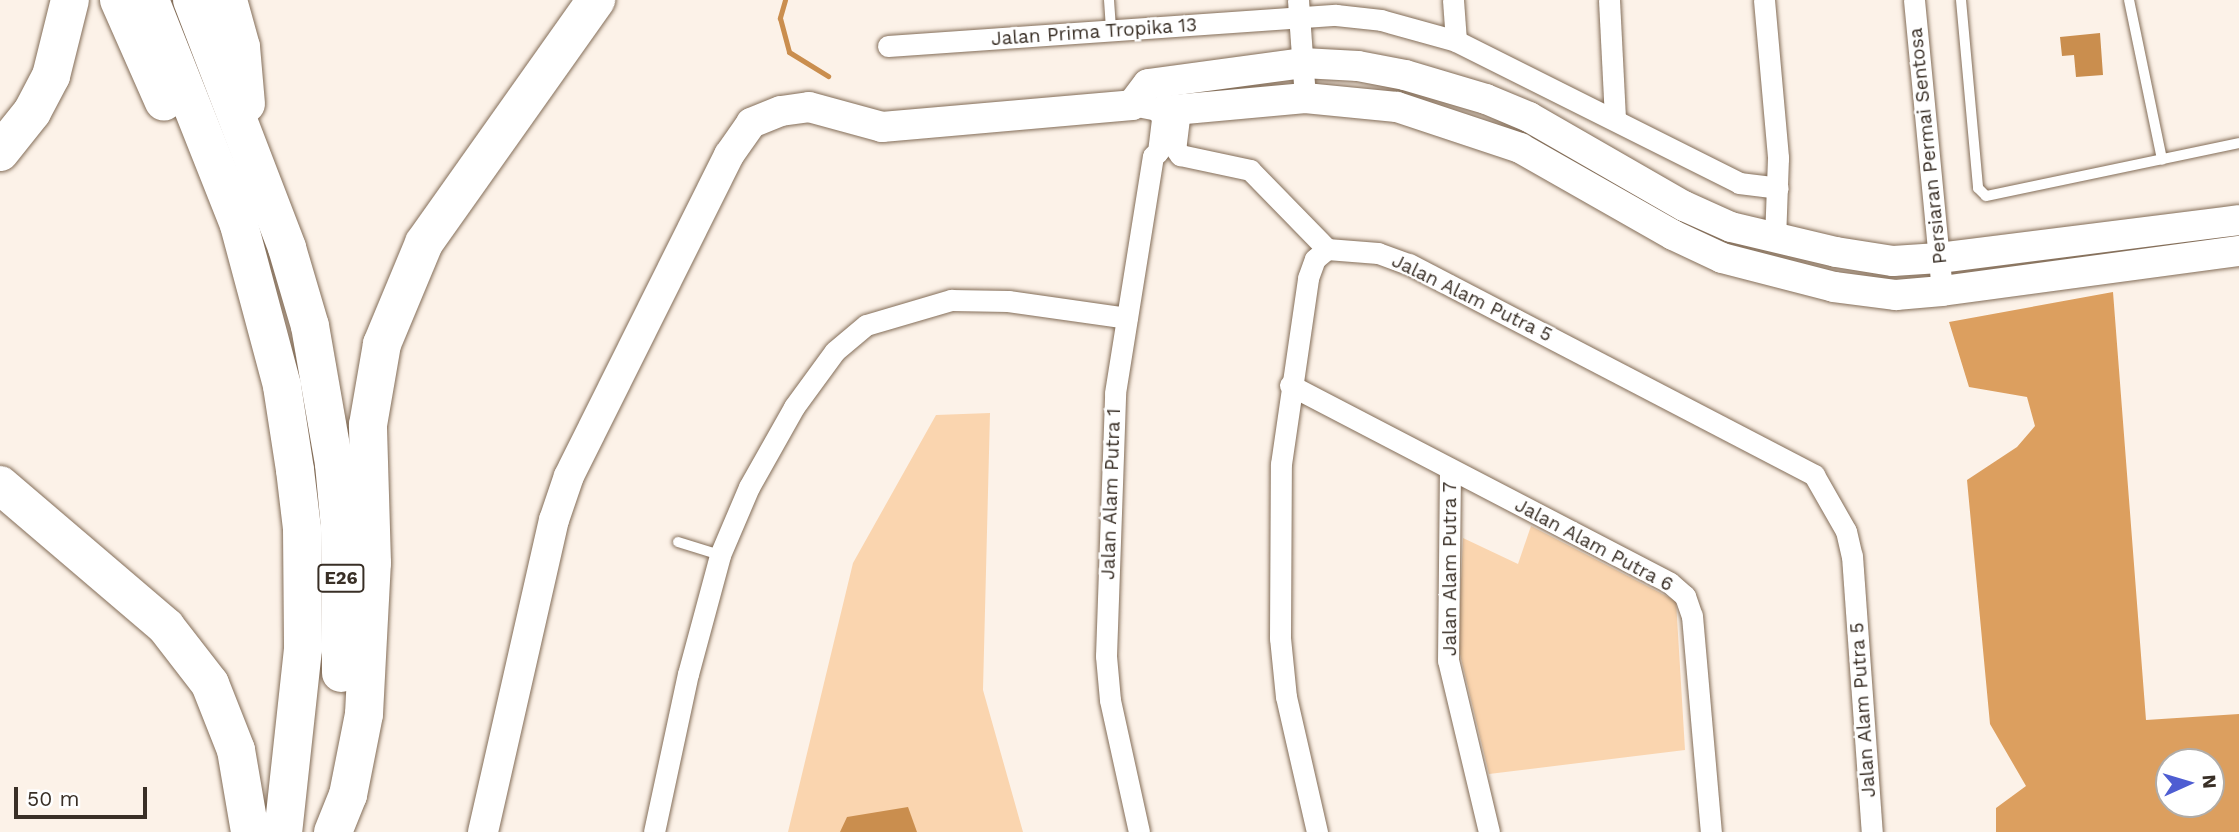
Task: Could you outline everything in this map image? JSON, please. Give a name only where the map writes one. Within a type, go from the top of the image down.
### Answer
[{"type":"highway","points":[[0,152],[32,112],[51,76],[70,0]]},
{"type":"highway","points":[[119,0],[194,170],[239,225]]},
{"type":"highway","name":"E26","points":[[150,0],[239,225],[282,386],[302,529],[303,649],[283,832]]},
{"type":"highway","name":"E26","points":[[191,0],[247,139],[310,326],[334,464],[342,646],[332,832]]},
{"type":"highway","points":[[229,0],[242,58],[247,139]]},
{"type":"highway","points":[[332,832],[348,795],[363,714],[372,563],[368,425],[382,344],[424,243],[596,0]]},
{"type":"highway","points":[[0,485],[166,627],[210,684],[236,750],[250,832]]},
{"type":"street","points":[[1453,0],[1456,41]]},
{"type":"street","points":[[1609,0],[1615,118]]},
{"type":"street","points":[[1764,0],[1778,188],[1776,231]]},
{"type":"street","name":"Persiaran Permai Sentosa","points":[[1914,0],[1942,291]]},
{"type":"street","name":"Jalan Prima Tropika 13","points":[[888,47],[1111,32],[1299,8],[1381,20],[1456,41],[1615,118],[1739,183],[1778,188]]},
{"type":"street","points":[[1299,8],[1305,98]]},
{"type":"street","points":[[1317,832],[1286,697],[1280,638],[1281,464],[1290,385],[1310,267],[1327,249],[1250,170],[1180,156],[1156,110],[1148,84],[1303,63],[1405,75],[1486,99],[1529,117],[1684,206],[1893,261],[1939,258],[2239,220]]},
{"type":"street","points":[[483,832],[554,520],[569,476],[729,155],[751,122],[809,107],[882,127],[1305,98],[1397,107],[1520,148],[1673,235],[1771,273],[1896,295],[2239,251]]},
{"type":"street","name":"Jalan Alam Putra 1","points":[[1139,832],[1110,700],[1106,656],[1112,431],[1153,156],[1158,152],[1156,110]]},
{"type":"street","name":"Jalan Alam Putra 5","points":[[1327,249],[1378,253],[1409,264],[1814,475],[1846,531],[1852,556],[1872,832]]},
{"type":"street","points":[[654,832],[688,674],[720,555],[749,487],[794,407],[835,351],[866,325],[951,300],[1008,301],[1127,318]]},
{"type":"street","name":"Jalan Alam Putra 6","points":[[1290,385],[1671,583],[1685,596],[1692,616],[1711,832]]},
{"type":"street","name":"Jalan Alam Putra 7","points":[[1450,469],[1448,660],[1489,832]]},
{"type":"lane","points":[[1109,0],[1111,32]]},
{"type":"lane","points":[[1961,0],[1978,188],[1986,196],[2239,143]]},
{"type":"lane","points":[[2129,0],[2162,160]]},
{"type":"lane","points":[[678,542],[720,555]]},
{"type":"shaded area","points":[[2100,33],[2103,75],[2076,77],[2074,55],[2062,56],[2060,37]]},
{"type":"shaded area","points":[[2113,292],[2146,720],[2239,714],[2239,832],[1996,832],[1996,808],[2026,786],[1990,724],[1967,480],[2017,447],[2035,426],[2027,397],[1969,387],[1949,322]]},
{"type":"shaded area","points":[[990,413],[983,690],[1023,832],[788,832],[853,563],[936,415]]},
{"type":"shaded area","points":[[1531,526],[1676,601],[1685,750],[1489,774],[1458,646],[1463,538],[1518,564]]},
{"type":"shaded area","points":[[908,807],[917,832],[840,832],[847,817]]},
{"type":"waterway","points":[[785,0],[780,18],[789,52],[828,76]]}]
